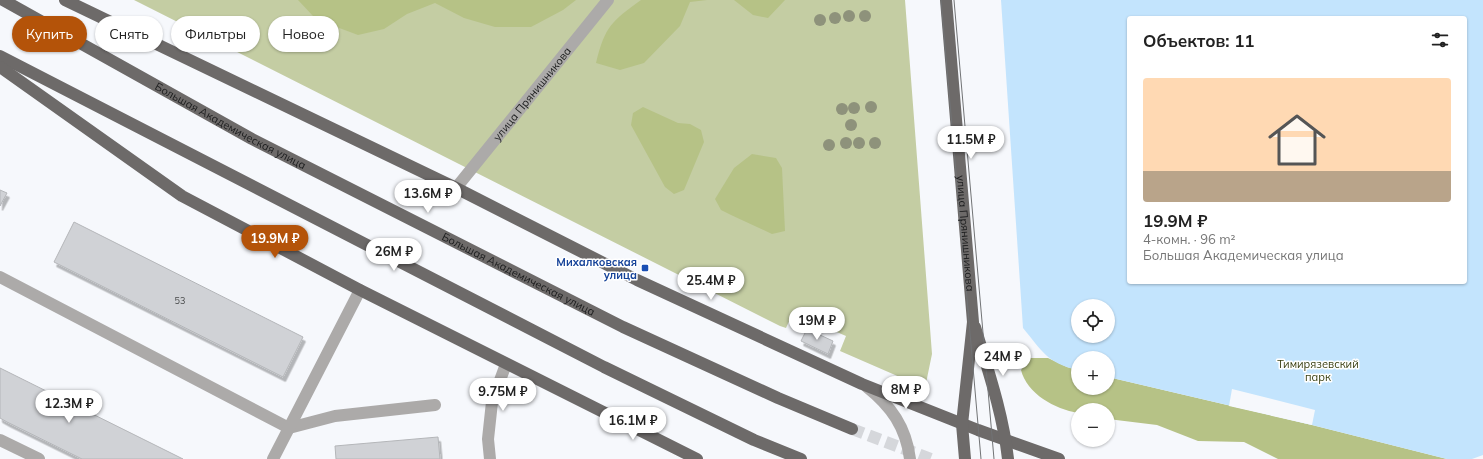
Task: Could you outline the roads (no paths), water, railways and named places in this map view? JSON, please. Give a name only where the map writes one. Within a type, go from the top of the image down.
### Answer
[{"type":"main road","name":"Большая Академическая улица","points":[[2,0],[252,138],[623,327],[778,398],[852,429]]},
{"type":"main road","points":[[65,0],[456,188],[637,280],[862,384],[962,424],[1059,459]]},
{"type":"main road","name":"улица Прянишникова","points":[[946,0],[974,322],[1006,440],[1008,459]]},
{"type":"main road","points":[[0,56],[604,367],[754,440],[801,459]]},
{"type":"main road","points":[[0,67],[182,196],[360,290],[697,459]]},
{"type":"main road","name":"улица Прянишникова","points":[[965,459],[962,424],[974,322]]},
{"type":"street","name":"улица Прянишникова","points":[[456,188],[608,0]]},
{"type":"street","points":[[0,277],[289,428],[336,416],[435,405]]},
{"type":"street","points":[[273,459],[360,290]]},
{"type":"street","points":[[490,459],[488,439],[492,402],[506,364]]},
{"type":"street","points":[[862,384],[890,407],[901,424],[910,459]]},
{"type":"street","points":[[0,440],[39,459]]},
{"type":"water","name":"Тимирязевский парк","points":[[1001,0],[1483,0],[1483,455],[1472,459],[1447,459],[1312,425],[1115,379],[1115,351],[1071,351],[1071,368],[1059,364],[1046,355],[1023,328]]},
{"type":"tunnel","points":[[852,429],[931,459]]},
{"type":"tram line","points":[[941,0],[981,459]]},
{"type":"tram line","points":[[954,0],[994,459]]},
{"type":"place","name":"Михалковская улица","points":[[645,268]]}]
